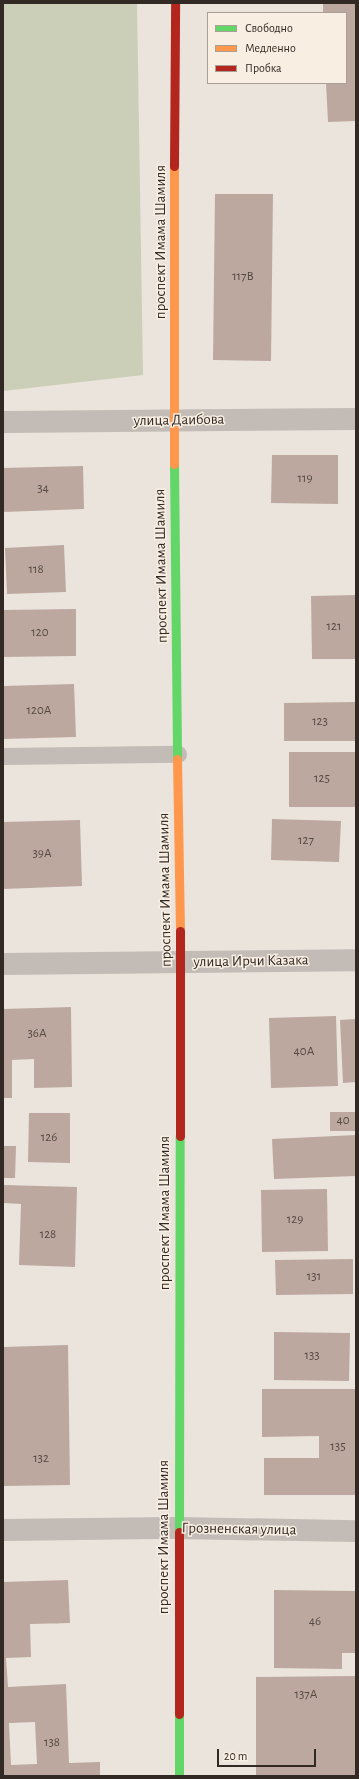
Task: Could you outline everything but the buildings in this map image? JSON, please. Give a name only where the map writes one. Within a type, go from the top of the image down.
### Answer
[{"type":"main road","name":"проспект Имама Шамиля","points":[[175,3],[173,420],[180,961],[177,1528],[179,1776]]},
{"type":"street","name":"улица Даибова","points":[[3,422],[356,419]]},
{"type":"street","name":"улица Ирчи Казака","points":[[3,964],[356,960]]},
{"type":"street","name":"Грозненская улица","points":[[3,1530],[177,1528],[356,1531]]},
{"type":"lane","points":[[3,756],[178,754]]},
{"type":"green space","points":[[3,3],[137,3],[143,375],[3,391]]},
{"type":"traffic: fast","points":[[174,464],[177,759]]},
{"type":"traffic: fast","points":[[179,1532],[180,1136]]},
{"type":"traffic: fast","points":[[179,1714],[179,1776]]},
{"type":"traffic: slow","points":[[174,166],[174,464]]},
{"type":"traffic: slow","points":[[177,759],[180,931]]},
{"type":"traffic: jam","points":[[174,166],[175,3]]},
{"type":"traffic: jam","points":[[180,931],[180,1136]]},
{"type":"traffic: jam","points":[[179,1532],[179,1714]]}]
